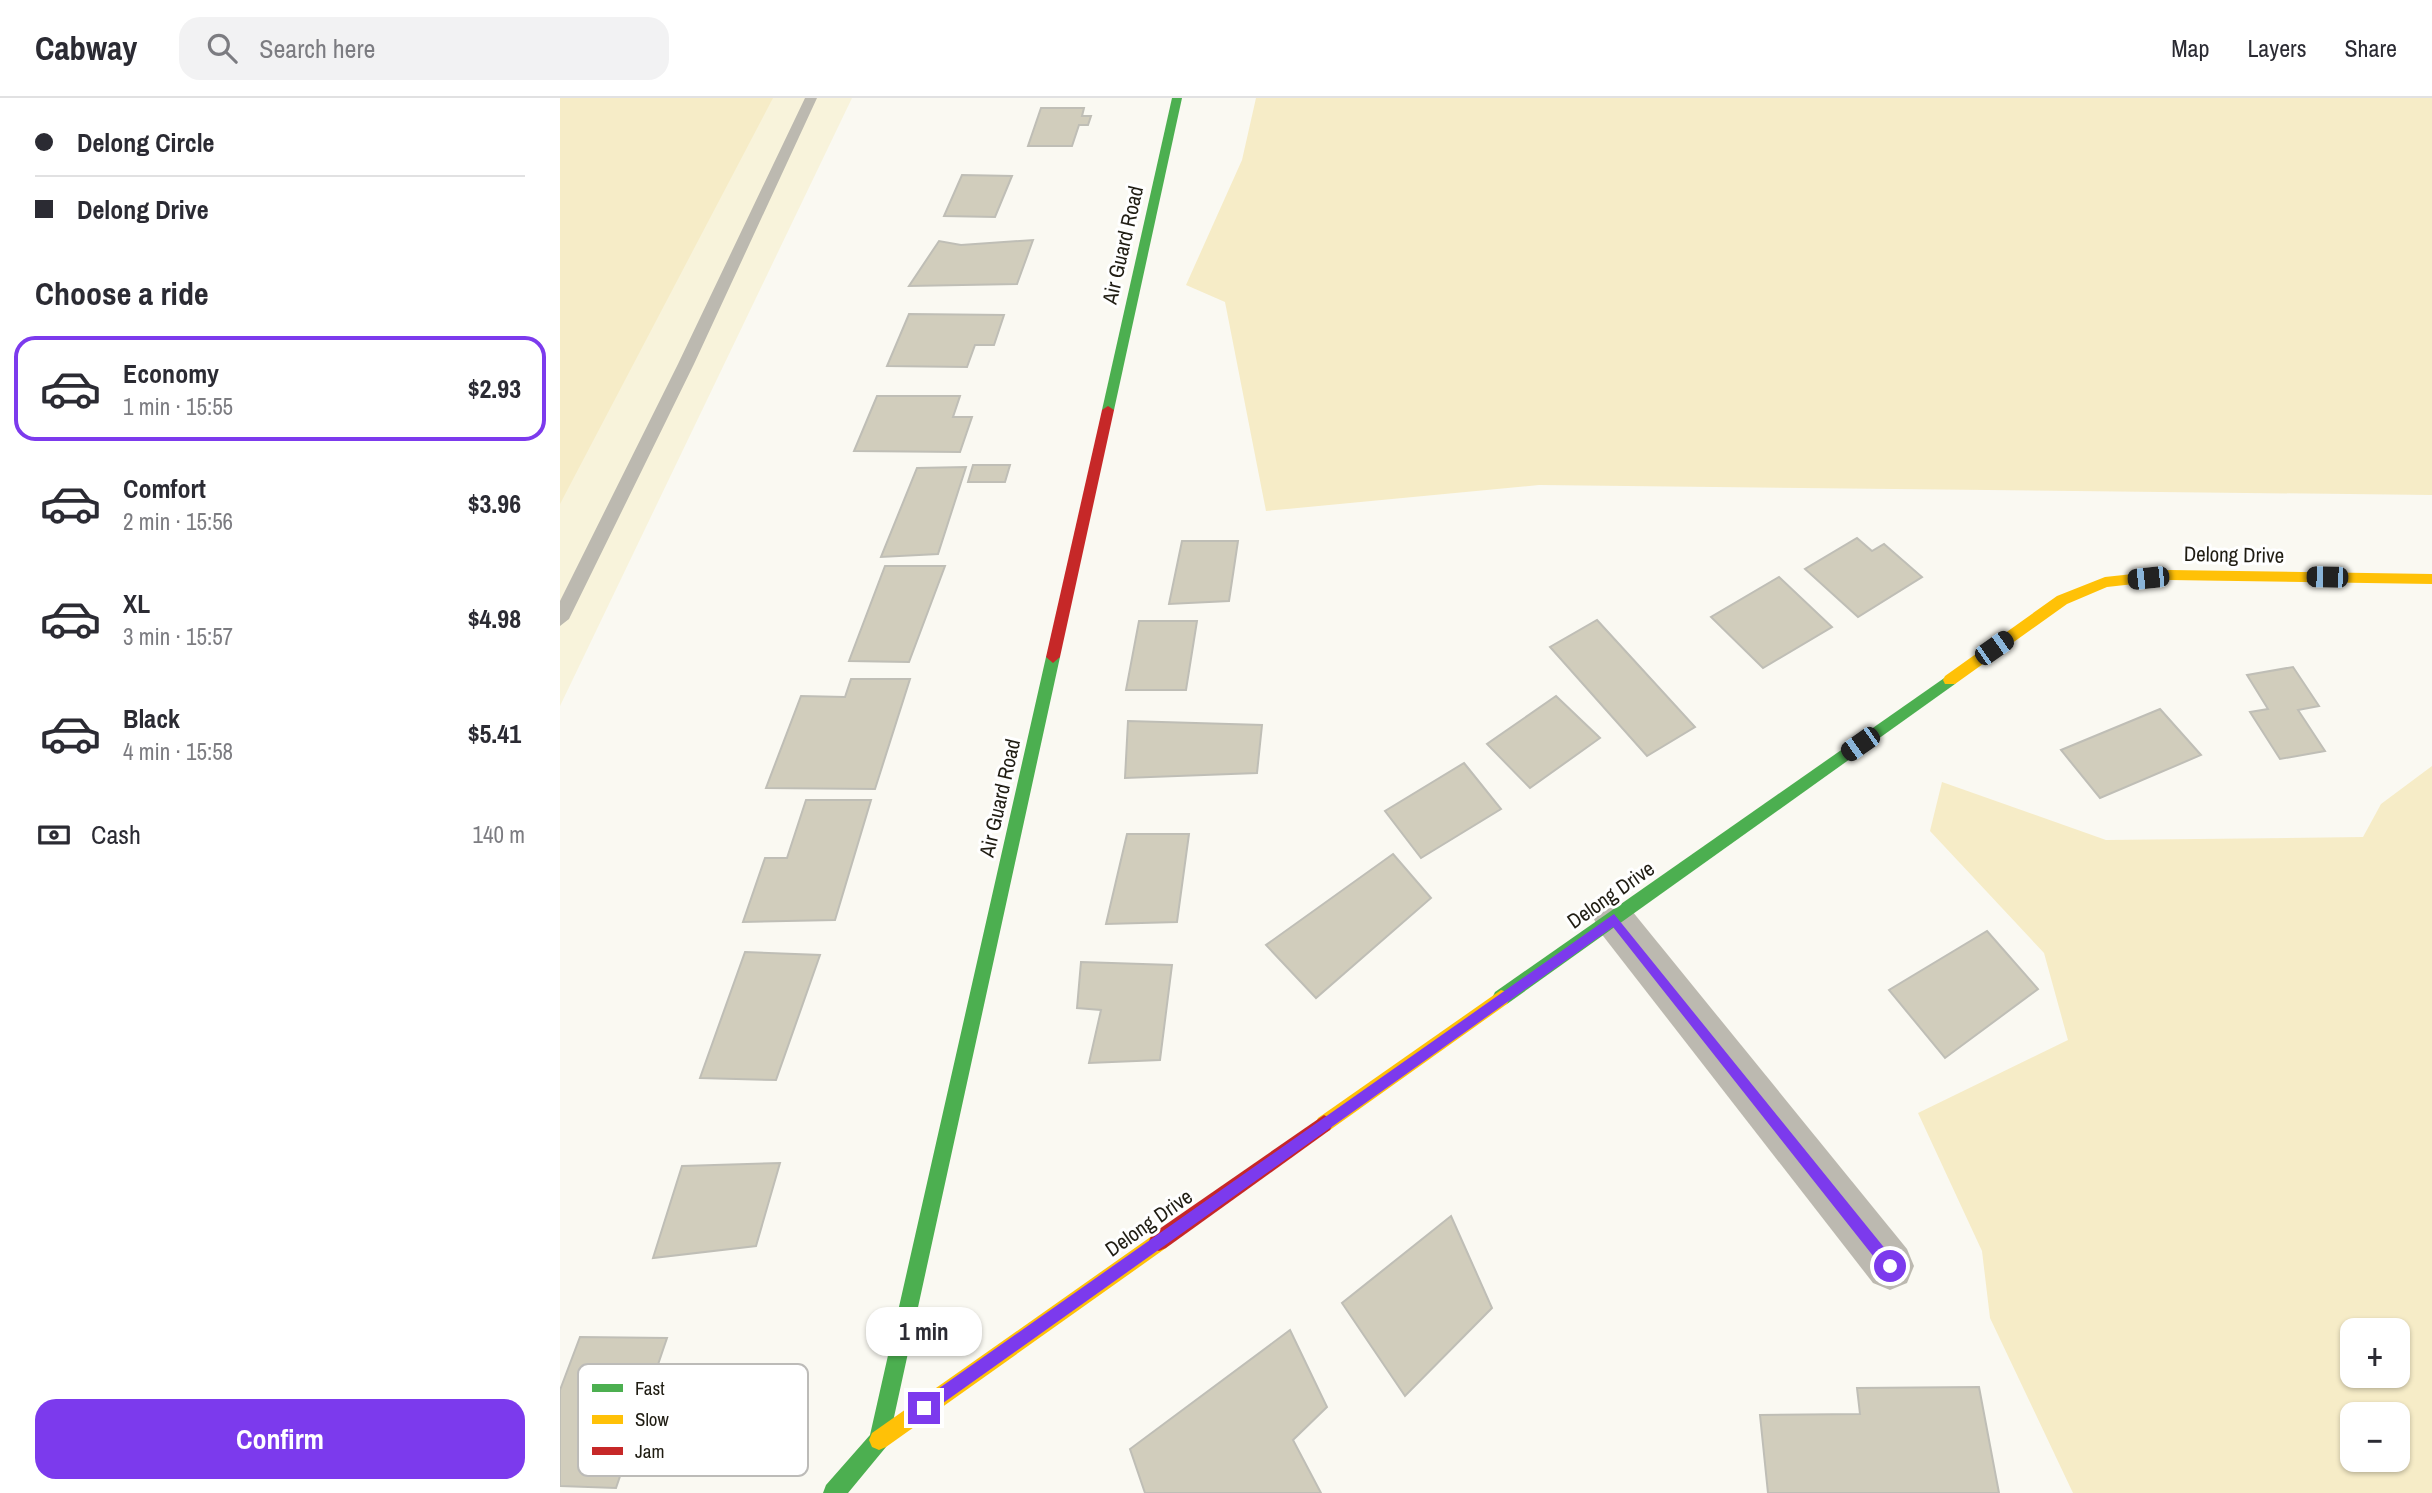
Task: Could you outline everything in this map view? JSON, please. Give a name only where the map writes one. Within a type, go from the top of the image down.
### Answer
[{"type":"street","name":"Air Guard Road","points":[[834,1493],[879,1440],[1177,98]]},
{"type":"street","name":"Delong Drive","points":[[879,1440],[2062,600],[2105,582],[2170,575],[2432,579]]},
{"type":"street","points":[[1614,919],[1890,1266]]},
{"type":"lane","points":[[560,619],[686,364],[811,98]]},
{"type":"shaded area","points":[[560,98],[852,98],[560,706]]},
{"type":"shaded area","points":[[560,98],[773,98],[560,504]]},
{"type":"shaded area","points":[[1256,98],[2432,98],[2432,495],[1539,485],[1266,511],[1225,302],[1186,285],[1242,160]]},
{"type":"shaded area","points":[[2432,766],[2432,1493],[2073,1493],[1990,1318],[1982,1251],[1918,1113],[2068,1040],[2044,953],[1930,831],[1942,782],[2106,840],[2363,837],[2381,804]]},
{"type":"building","points":[[1041,108],[1084,108],[1082,116],[1091,116],[1088,125],[1079,125],[1072,146],[1028,146]]},
{"type":"building","points":[[962,175],[1012,176],[995,217],[944,216]]},
{"type":"building","points":[[1033,240],[1017,284],[909,286],[939,241],[961,245]]},
{"type":"building","points":[[909,314],[1004,315],[994,345],[975,345],[967,367],[887,366]]},
{"type":"building","points":[[877,396],[960,396],[953,417],[972,417],[960,452],[854,451]]},
{"type":"building","points":[[973,465],[1010,465],[1005,482],[968,482]]},
{"type":"building","points":[[966,467],[938,554],[881,557],[917,468]]},
{"type":"building","points":[[1857,538],[1872,551],[1884,544],[1922,577],[1858,617],[1805,569]]},
{"type":"building","points":[[1182,541],[1238,541],[1229,601],[1169,604]]},
{"type":"building","points":[[885,566],[945,566],[909,662],[849,661]]},
{"type":"building","points":[[1779,577],[1832,627],[1763,668],[1711,617]]},
{"type":"building","points":[[1597,620],[1695,727],[1647,756],[1550,647]]},
{"type":"building","points":[[1139,621],[1197,621],[1186,690],[1126,690]]},
{"type":"building","points":[[2293,667],[2319,706],[2298,710],[2325,751],[2280,759],[2250,712],[2268,709],[2247,675]]},
{"type":"building","points":[[851,679],[910,679],[875,789],[766,788],[801,696],[845,697]]},
{"type":"building","points":[[1556,696],[1600,738],[1530,788],[1487,744]]},
{"type":"building","points":[[2160,709],[2201,755],[2100,798],[2061,750]]},
{"type":"building","points":[[1128,721],[1262,725],[1257,773],[1125,778]]},
{"type":"building","points":[[1464,763],[1501,809],[1421,858],[1385,811]]},
{"type":"building","points":[[806,800],[871,800],[835,920],[743,922],[765,858],[787,858]]},
{"type":"building","points":[[1127,834],[1189,834],[1177,922],[1106,924]]},
{"type":"building","points":[[1393,854],[1431,898],[1316,998],[1266,945]]},
{"type":"building","points":[[1987,931],[2038,989],[1945,1058],[1889,990]]},
{"type":"building","points":[[745,952],[820,955],[776,1080],[700,1078]]},
{"type":"building","points":[[1081,962],[1172,965],[1160,1060],[1089,1063],[1101,1010],[1077,1008]]},
{"type":"building","points":[[780,1163],[756,1246],[653,1258],[682,1166]]},
{"type":"building","points":[[1451,1216],[1492,1308],[1405,1396],[1342,1303]]},
{"type":"building","points":[[1290,1330],[1327,1407],[1293,1440],[1321,1493],[1145,1493],[1130,1449]]},
{"type":"building","points":[[580,1337],[667,1338],[658,1364],[578,1364],[578,1476],[620,1476],[616,1488],[560,1486],[560,1390]]},
{"type":"building","points":[[1979,1387],[1999,1493],[1768,1493],[1760,1415],[1860,1414],[1857,1388]]},
{"type":"traffic: fast","points":[[1108,410],[1177,98]]},
{"type":"traffic: fast","points":[[834,1493],[879,1440],[1053,657]]},
{"type":"traffic: fast","points":[[1501,998],[1950,680]]},
{"type":"traffic: slow","points":[[1950,680],[2062,600],[2105,582],[2170,575],[2432,579]]},
{"type":"traffic: slow","points":[[1324,1124],[1501,998]]},
{"type":"traffic: slow","points":[[879,1440],[1159,1241]]},
{"type":"traffic: jam","points":[[1053,657],[1108,410]]},
{"type":"traffic: jam","points":[[1159,1241],[1324,1124]]},
{"type":"route","points":[[924,1408],[1614,919],[1890,1266]]}]
